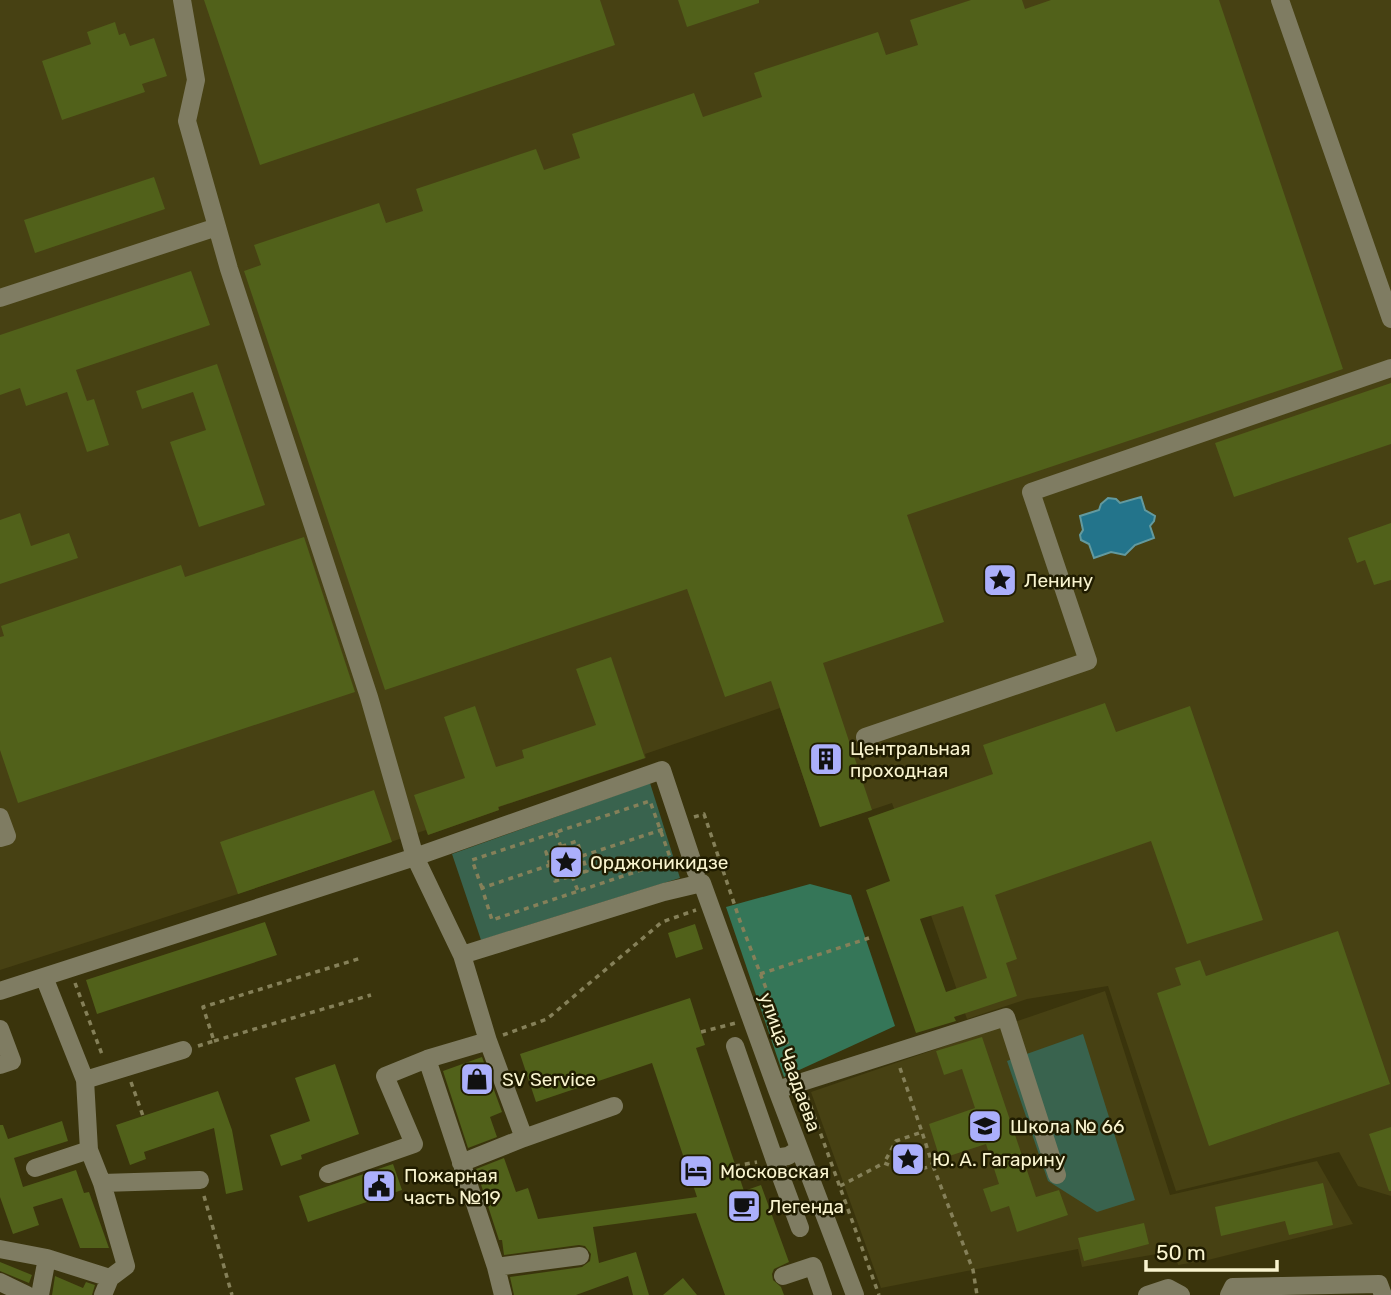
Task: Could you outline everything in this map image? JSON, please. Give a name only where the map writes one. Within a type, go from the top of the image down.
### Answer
[{"type":"street","points":[[182,0],[196,80],[187,121],[217,227],[369,697],[415,857],[462,955],[488,1041],[524,1138]]},
{"type":"street","points":[[1280,0],[1391,319]]},
{"type":"street","points":[[0,298],[217,227]]},
{"type":"street","points":[[865,737],[1088,661],[1031,492],[1391,368]]},
{"type":"street","name":"улица Чаадаева","points":[[415,857],[662,770],[777,1090],[855,1295]]},
{"type":"street","points":[[0,817],[7,836],[0,838]]},
{"type":"street","points":[[0,991],[415,857]]},
{"type":"street","points":[[462,955],[664,892],[699,877]]},
{"type":"street","points":[[44,977],[85,1080],[89,1150],[102,1183],[126,1266],[110,1278],[103,1295]]},
{"type":"street","points":[[777,1090],[1006,1017],[1057,1175]]},
{"type":"street","points":[[0,1029],[12,1061],[0,1065]]},
{"type":"street","points":[[328,1174],[414,1144],[385,1076],[427,1059],[488,1041]]},
{"type":"street","points":[[735,1046],[800,1228]]},
{"type":"street","points":[[85,1080],[183,1050]]},
{"type":"street","points":[[427,1059],[496,1266],[503,1295]]},
{"type":"street","points":[[461,1163],[614,1106]]},
{"type":"street","points":[[774,1158],[788,1156],[799,1149]]},
{"type":"street","points":[[35,1168],[89,1150]]},
{"type":"street","points":[[102,1183],[200,1180]]},
{"type":"street","points":[[0,1249],[47,1258],[110,1278]]},
{"type":"street","points":[[496,1266],[580,1256]]},
{"type":"street","points":[[40,1295],[47,1258]]},
{"type":"street","points":[[783,1276],[813,1266],[823,1295]]},
{"type":"street","points":[[0,1282],[27,1295]]},
{"type":"street","points":[[1229,1295],[1233,1287],[1384,1287]]},
{"type":"street","points":[[1147,1295],[1168,1288],[1181,1295]]},
{"type":"path","points":[[649,801],[661,830],[671,860],[492,920],[472,860],[649,801]]},
{"type":"path","points":[[582,856],[704,814],[879,1295]]},
{"type":"path","points":[[556,833],[561,847]]},
{"type":"path","points":[[577,841],[587,871],[555,881],[546,852],[561,847],[577,841]]},
{"type":"path","points":[[482,888],[550,865]]},
{"type":"path","points":[[572,876],[578,891]]},
{"type":"path","points":[[488,1041],[547,1019],[662,922],[698,909]]},
{"type":"path","points":[[760,974],[869,938]]},
{"type":"path","points":[[214,1041],[203,1007],[361,958]]},
{"type":"path","points":[[70,969],[117,1070],[143,1116]]},
{"type":"path","points":[[183,1050],[371,995]]},
{"type":"path","points":[[701,1032],[740,1022]]},
{"type":"path","points":[[895,1052],[933,1166],[973,1270],[977,1295]]},
{"type":"path","points":[[840,1186],[884,1163],[896,1141],[922,1132]]},
{"type":"path","points":[[735,1166],[774,1158]]},
{"type":"path","points":[[884,1163],[907,1172],[933,1166]]},
{"type":"path","points":[[200,1180],[232,1295]]},
{"type":"shaded area","points":[[0,0],[1391,0],[1391,1196],[1358,1186],[1339,1152],[1176,1191],[1108,986],[1027,999],[967,1019],[892,803],[820,827],[780,708],[645,754],[646,758],[499,807],[499,810],[428,835],[426,830],[238,894],[0,970]]},
{"type":"shaded area","name":"Школа № 66","points":[[1105,991],[1170,1195],[1317,1161],[1353,1224],[1178,1265],[1174,1251],[1082,1267],[1078,1249],[881,1288],[811,1092]]},
{"type":"green space","points":[[650,783],[680,878],[481,940],[452,854]]},
{"type":"green space","points":[[810,884],[851,895],[895,1026],[784,1077],[726,907]]},
{"type":"green space","points":[[1083,1034],[1135,1200],[1097,1212],[1048,1181],[1007,1061]]},
{"type":"water","points":[[1141,497],[1145,510],[1155,516],[1150,526],[1154,538],[1135,545],[1125,555],[1111,552],[1094,558],[1089,544],[1081,540],[1083,530],[1080,516],[1099,510],[1108,498],[1116,499],[1120,503]]},
{"type":"building","points":[[204,0],[600,0],[615,45],[260,165]]},
{"type":"building","points":[[678,0],[759,0],[759,3],[687,27]]},
{"type":"building","points":[[971,0],[1022,0],[1025,9],[1051,0],[1219,0],[1343,369],[907,515],[944,622],[823,663],[872,810],[820,827],[771,681],[725,697],[687,589],[385,690],[244,271],[261,265],[254,245],[379,203],[386,223],[423,211],[416,189],[536,149],[544,170],[580,158],[572,134],[694,93],[703,117],[762,97],[754,73],[878,32],[886,55],[918,45],[910,20]]},
{"type":"building","points":[[115,22],[119,35],[125,33],[130,46],[154,38],[167,76],[142,84],[145,92],[62,120],[42,61],[91,44],[87,32]]},
{"type":"building","points":[[154,177],[165,209],[35,253],[24,220]]},
{"type":"building","points":[[191,271],[210,325],[76,370],[87,401],[94,399],[109,445],[87,452],[67,392],[26,406],[20,388],[0,395],[0,335]]},
{"type":"building","points":[[217,364],[265,505],[199,527],[170,442],[206,430],[193,392],[142,409],[136,391]]},
{"type":"building","points":[[1391,383],[1391,444],[1234,497],[1215,443]]},
{"type":"building","points":[[20,513],[31,546],[69,533],[78,558],[0,584],[0,520]]},
{"type":"building","points":[[1391,523],[1391,580],[1374,585],[1365,560],[1357,563],[1348,538]]},
{"type":"building","points":[[304,537],[355,692],[18,803],[0,750],[0,637],[4,636],[1,626],[181,565],[185,577]]},
{"type":"building","points":[[611,657],[645,758],[498,807],[499,810],[428,835],[414,795],[465,778],[444,717],[475,706],[496,767],[524,758],[522,750],[596,725],[576,669]]},
{"type":"building","points":[[1105,703],[1116,732],[1190,706],[1263,920],[1187,944],[1151,841],[995,895],[1017,959],[1006,963],[1017,996],[954,1017],[956,1021],[916,1033],[866,890],[890,881],[868,818],[993,774],[983,745]],"holes":[[[963,906],[987,978],[946,992],[920,919]]]},
{"type":"building","points":[[374,790],[392,842],[238,894],[220,842]]},
{"type":"building","points":[[265,922],[277,955],[97,1014],[86,980]]},
{"type":"building","points":[[695,924],[703,949],[676,958],[668,933]]},
{"type":"building","points":[[1338,931],[1390,1084],[1209,1146],[1157,993],[1181,985],[1175,968],[1200,960],[1206,976]]},
{"type":"building","points":[[690,998],[705,1045],[696,1048],[744,1191],[761,1185],[789,1262],[774,1269],[772,1274],[773,1280],[781,1287],[784,1295],[725,1295],[696,1213],[593,1227],[599,1263],[636,1252],[649,1295],[633,1295],[628,1276],[576,1295],[514,1295],[510,1277],[582,1267],[590,1261],[591,1254],[585,1246],[579,1245],[504,1255],[502,1240],[499,1240],[476,1169],[504,1158],[516,1192],[528,1188],[538,1219],[697,1197],[652,1063],[536,1102],[520,1054]]},
{"type":"building","points":[[982,1037],[1036,1197],[1059,1190],[1068,1215],[1017,1232],[1009,1206],[991,1212],[983,1189],[999,1184],[986,1144],[940,1159],[929,1124],[975,1108],[962,1069],[944,1075],[936,1051]]},
{"type":"building","points":[[482,1057],[502,1112],[490,1117],[497,1137],[468,1148],[443,1071]]},
{"type":"building","points":[[335,1064],[359,1134],[301,1155],[302,1159],[281,1166],[270,1135],[310,1121],[295,1078]]},
{"type":"building","points":[[218,1091],[232,1130],[243,1190],[226,1194],[214,1128],[144,1152],[146,1159],[130,1165],[116,1125]]},
{"type":"building","points":[[62,1121],[68,1141],[14,1158],[23,1187],[76,1170],[84,1193],[89,1192],[109,1248],[80,1248],[62,1198],[33,1207],[39,1225],[13,1234],[0,1197],[0,1125],[3,1125],[8,1139]]},
{"type":"building","points":[[1391,1127],[1391,1191],[1389,1191],[1369,1134]]},
{"type":"building","points":[[393,1164],[402,1190],[308,1222],[299,1196]]},
{"type":"building","points":[[1323,1183],[1333,1225],[1289,1235],[1285,1221],[1221,1236],[1215,1207]]},
{"type":"building","points":[[1144,1223],[1149,1244],[1084,1261],[1078,1238]]},
{"type":"building","points":[[0,1262],[32,1275],[29,1283],[0,1271]]},
{"type":"building","points":[[55,1276],[83,1288],[86,1282],[95,1285],[92,1295],[52,1295]]},
{"type":"building","points":[[683,1278],[697,1295],[663,1295]]},
{"type":"place","name":"Ленину","points":[[1000,580]]},
{"type":"place","name":"Центральная проходная","points":[[826,759]]},
{"type":"place","name":"Орджоникидзе","points":[[566,862]]},
{"type":"place","name":"SV Service","points":[[477,1079]]},
{"type":"place","name":"Школа № 66","points":[[985,1126]]},
{"type":"place","name":"Ю. А. Гагарину","points":[[908,1159]]},
{"type":"place","name":"Московская","points":[[696,1171]]},
{"type":"place","name":"Пожарная часть №19","points":[[379,1186]]},
{"type":"place","name":"Легенда","points":[[744,1206]]}]
